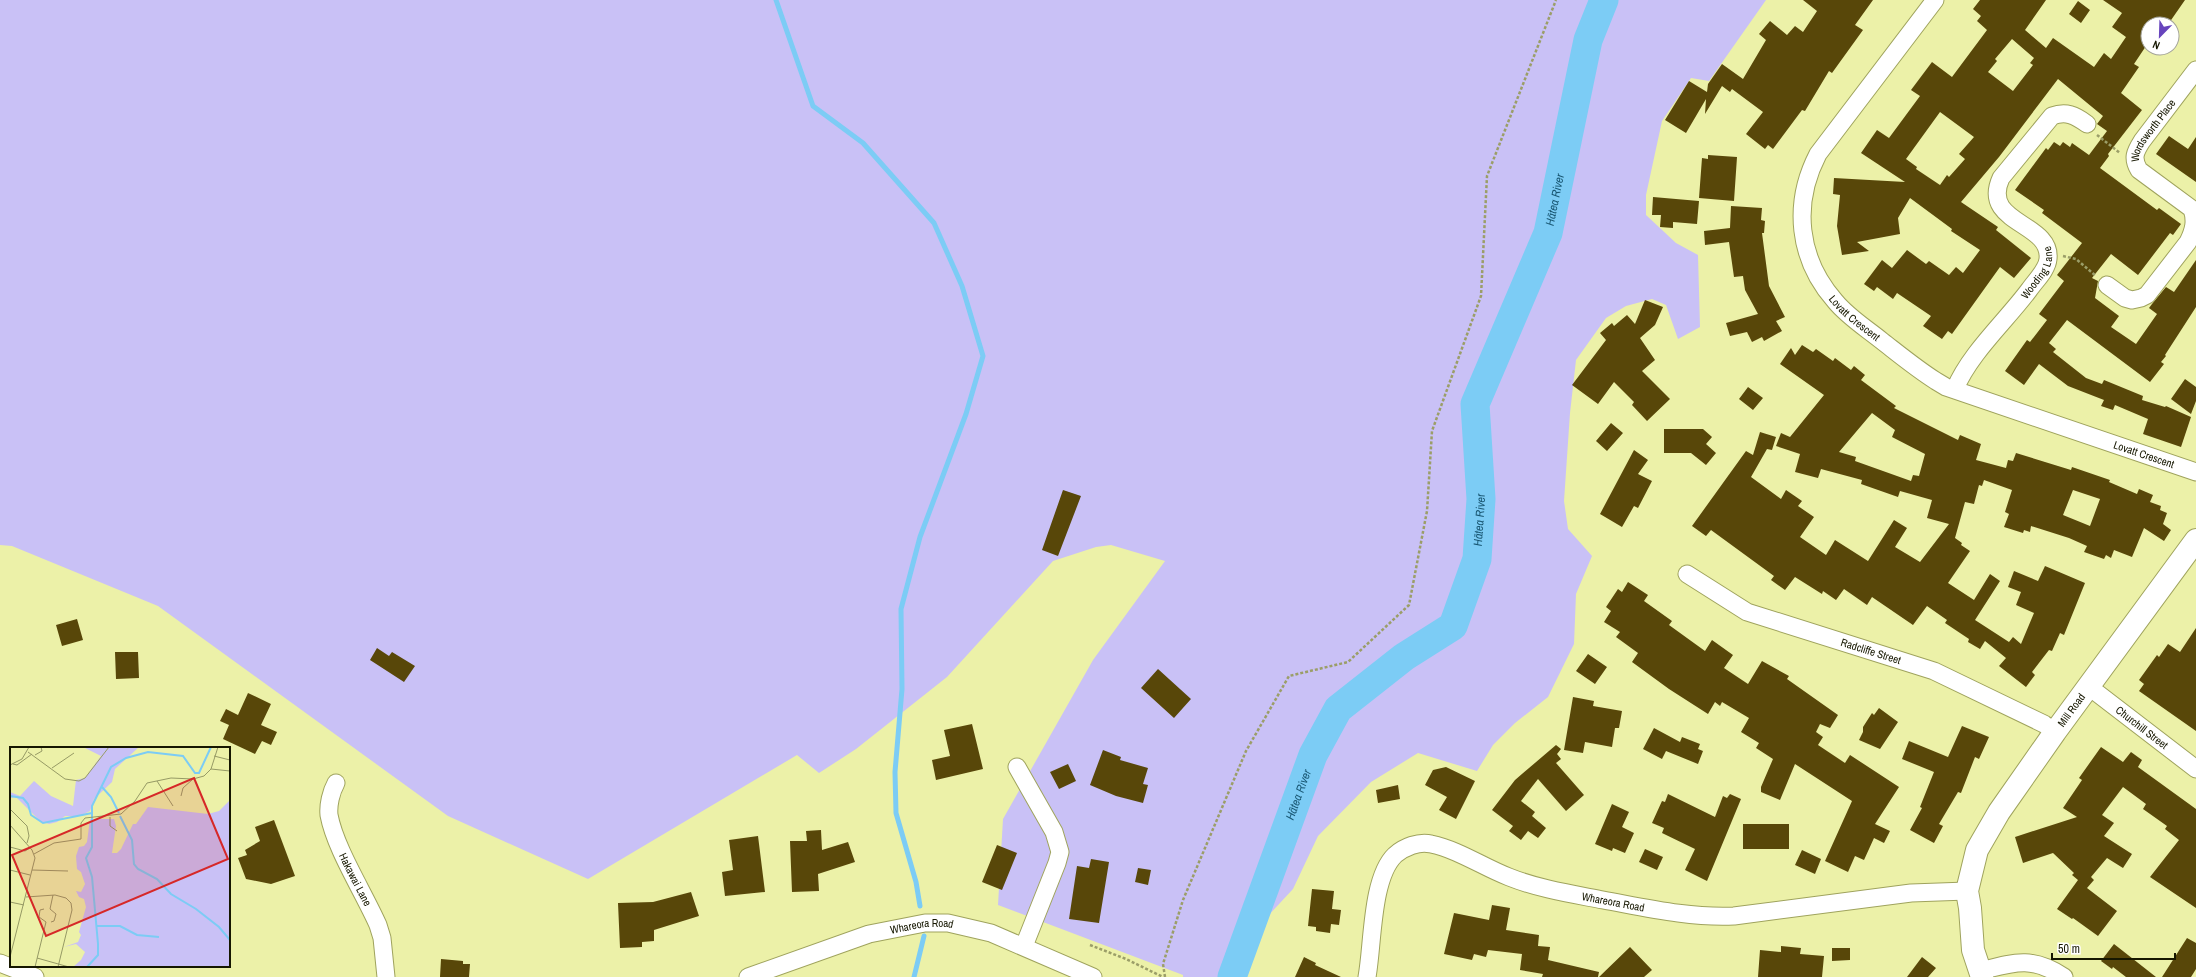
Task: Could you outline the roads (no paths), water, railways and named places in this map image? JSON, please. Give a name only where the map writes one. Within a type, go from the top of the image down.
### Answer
[{"type":"main road","name":"Mill Road","points":[[1967,891],[1977,850],[2000,812],[2088,686],[2196,540]]},
{"type":"main road","points":[[1967,891],[1970,908],[1973,950],[1981,974]]},
{"type":"street","name":"Lovatt Crescent","points":[[1935,0],[1818,154],[1811,168],[1804,195],[1801,229],[1811,266],[1836,302],[1851,317],[1921,372],[1936,381],[1955,389],[2196,472]]},
{"type":"street","name":"Wordsworth Place","points":[[2107,285],[2125,298],[2132,300],[2147,295],[2188,242],[2195,224],[2195,215],[2192,209],[2139,170],[2134,161],[2136,151],[2142,141],[2196,70]]},
{"type":"street","name":"Wooding Lane","points":[[1955,389],[1961,374],[2044,270],[2048,252],[2042,240],[2004,212],[1998,202],[1997,187],[2001,178],[2052,116],[2067,113],[2076,116],[2087,124]]},
{"type":"street","name":"Radcliffe Street","points":[[1687,574],[1746,612],[1934,671],[2044,724],[2055,732]]},
{"type":"street","name":"Churchill Street","points":[[2088,686],[2196,769]]},
{"type":"street","points":[[1017,768],[1054,832],[1060,852],[1024,946]]},
{"type":"street","name":"Hakawai Lane","points":[[336,783],[332,790],[329,814],[334,834],[378,925],[382,938],[386,977]]},
{"type":"street","name":"Whareora Road","points":[[1367,977],[1374,914],[1383,875],[1394,856],[1403,849],[1416,844],[1430,844],[1442,847],[1508,877],[1533,885],[1665,912],[1710,917],[1741,916],[1912,893],[1967,891]]},
{"type":"street","name":"Whareora Road","points":[[748,977],[869,934],[899,926],[925,923],[948,923],[969,927],[1024,946],[1093,977]]},
{"type":"street","points":[[1981,974],[2010,963],[2026,962],[2041,964],[2064,977]]},
{"type":"street","points":[[12,967],[35,977]]},
{"type":"waterway","points":[[776,0],[813,106],[863,143],[934,223],[962,286],[983,356],[966,414],[920,537],[901,609],[902,689],[895,772],[896,813],[916,882],[920,906]]},
{"type":"waterway","name":"Hātea River","points":[[1232,977],[1313,755],[1338,709],[1404,657],[1453,626],[1477,559],[1481,499],[1475,404],[1548,233],[1588,40],[1604,0]]},
{"type":"waterway","points":[[914,977],[924,936]]}]
